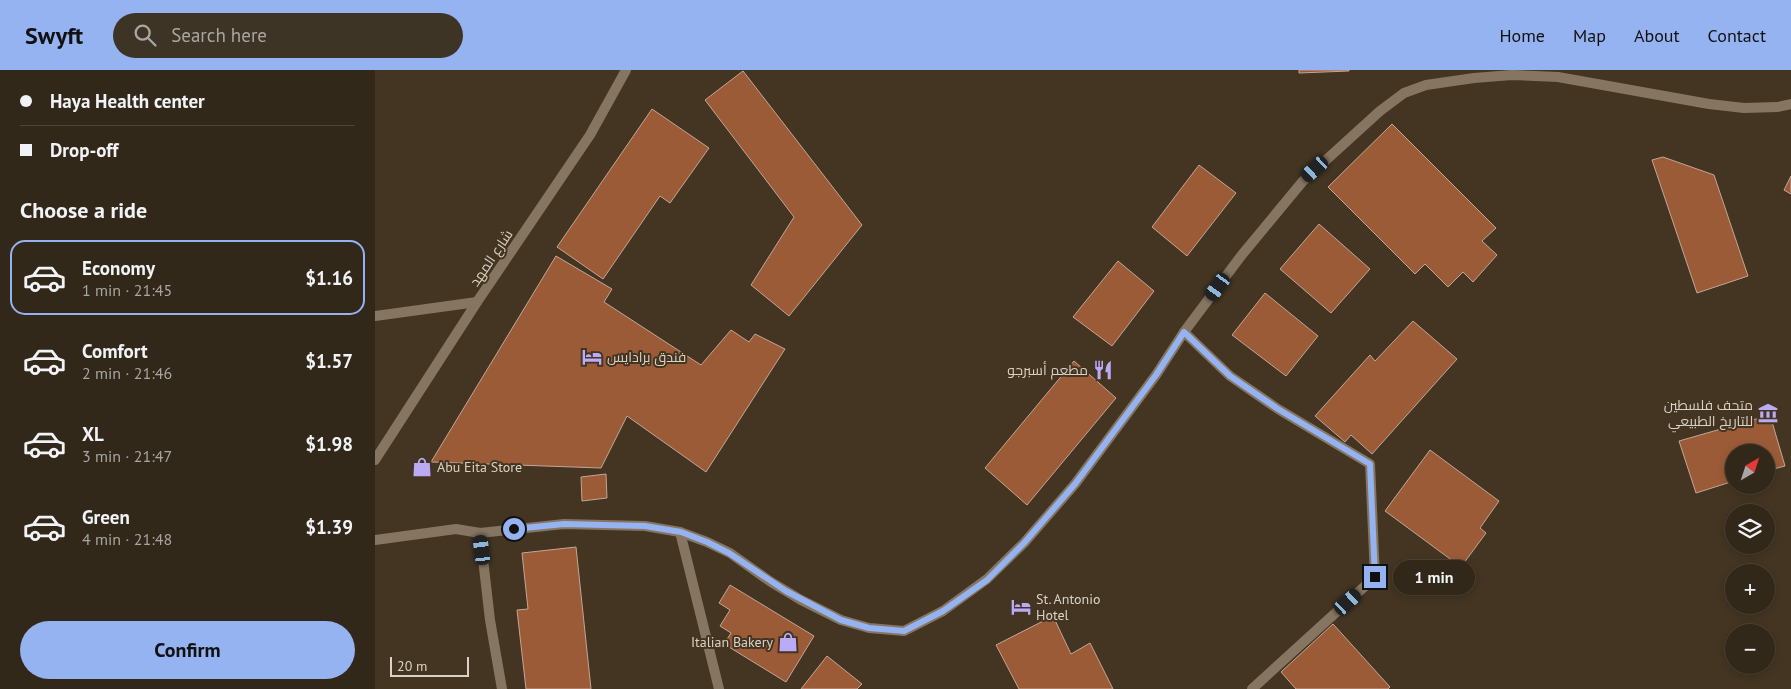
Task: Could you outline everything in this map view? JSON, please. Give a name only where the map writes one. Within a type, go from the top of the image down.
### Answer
[{"type":"street","name":"شارع المهد","points":[[375,460],[477,302],[590,135],[627,70]]},
{"type":"street","points":[[375,540],[456,528],[480,533],[564,524],[645,526],[681,532],[729,553],[786,591],[841,620],[869,628],[904,631],[943,611],[987,580],[1024,543],[1075,484],[1241,256],[1303,181],[1380,111],[1404,93],[1426,86],[1473,78],[1512,75],[1558,77],[1709,104],[1744,108],[1778,107],[1791,104]]},
{"type":"street","points":[[375,316],[477,302]]},
{"type":"street","points":[[1184,332],[1230,376],[1278,409],[1370,464],[1375,577],[1252,689]]},
{"type":"street","points":[[681,532],[719,689]]},
{"type":"street","points":[[480,533],[490,620],[502,689]]},
{"type":"building","points":[[1299,70],[1349,70],[1349,71],[1299,73]]},
{"type":"building","points":[[743,71],[862,225],[789,316],[751,285],[794,217],[705,100]]},
{"type":"building","points":[[652,109],[709,148],[670,203],[660,196],[603,279],[557,247]]},
{"type":"building","points":[[1392,124],[1496,228],[1482,241],[1497,255],[1473,282],[1463,272],[1448,287],[1425,264],[1415,274],[1328,187]]},
{"type":"building","points":[[1663,157],[1714,175],[1748,276],[1697,293],[1652,160]]},
{"type":"building","points":[[1199,165],[1236,193],[1187,256],[1152,227]]},
{"type":"building","points":[[1791,176],[1791,194],[1784,190]]},
{"type":"building","points":[[1319,224],[1370,269],[1331,313],[1280,269]]},
{"type":"building","name":"فندق برادايس","points":[[556,256],[612,289],[604,302],[701,365],[731,330],[749,342],[755,334],[785,349],[706,472],[627,416],[601,468],[431,462]]},
{"type":"building","points":[[1118,261],[1154,291],[1112,346],[1073,317]]},
{"type":"building","points":[[1265,293],[1318,336],[1286,376],[1232,335]]},
{"type":"building","points":[[1413,321],[1457,359],[1372,454],[1351,435],[1345,442],[1315,416],[1370,355],[1375,361]]},
{"type":"building","points":[[1074,361],[1116,398],[1027,505],[985,468]]},
{"type":"building","points":[[1770,415],[1785,466],[1775,469],[1775,444],[1725,444],[1725,484],[1696,493],[1679,441]]},
{"type":"building","points":[[1430,450],[1499,501],[1480,528],[1486,533],[1461,567],[1385,511]]},
{"type":"building","points":[[606,474],[607,498],[582,501],[581,477]]},
{"type":"building","points":[[576,547],[591,689],[526,689],[517,610],[528,609],[522,553]]},
{"type":"building","points":[[730,585],[814,636],[786,682],[724,644],[731,633],[720,626],[730,610],[719,603]]},
{"type":"building","points":[[1053,616],[1071,654],[1090,643],[1113,689],[1019,689],[996,645]]},
{"type":"building","points":[[1333,624],[1390,687],[1388,689],[1296,689],[1281,672]]},
{"type":"building","points":[[827,656],[862,684],[857,689],[801,689]]},
{"type":"place","name":"فندق برادايس","points":[[592,357]]},
{"type":"place","name":"مطعم أسبرجو","points":[[1103,370]]},
{"type":"place","name":"متحف فلسطين للتاريخ الطبيعي","points":[[1768,413]]},
{"type":"place","name":"Abu Eita Store","points":[[422,467]]},
{"type":"place","name":"St. Antonio Hotel","points":[[1021,607]]},
{"type":"place","name":"Italian Bakery","points":[[788,642]]},
{"type":"route","points":[[514,529],[564,524],[645,526],[681,532],[729,553],[801,600],[841,620],[869,628],[904,631],[943,611],[987,580],[1024,543],[1075,484],[1156,375],[1184,332],[1230,376],[1278,409],[1370,464],[1375,577]]}]
